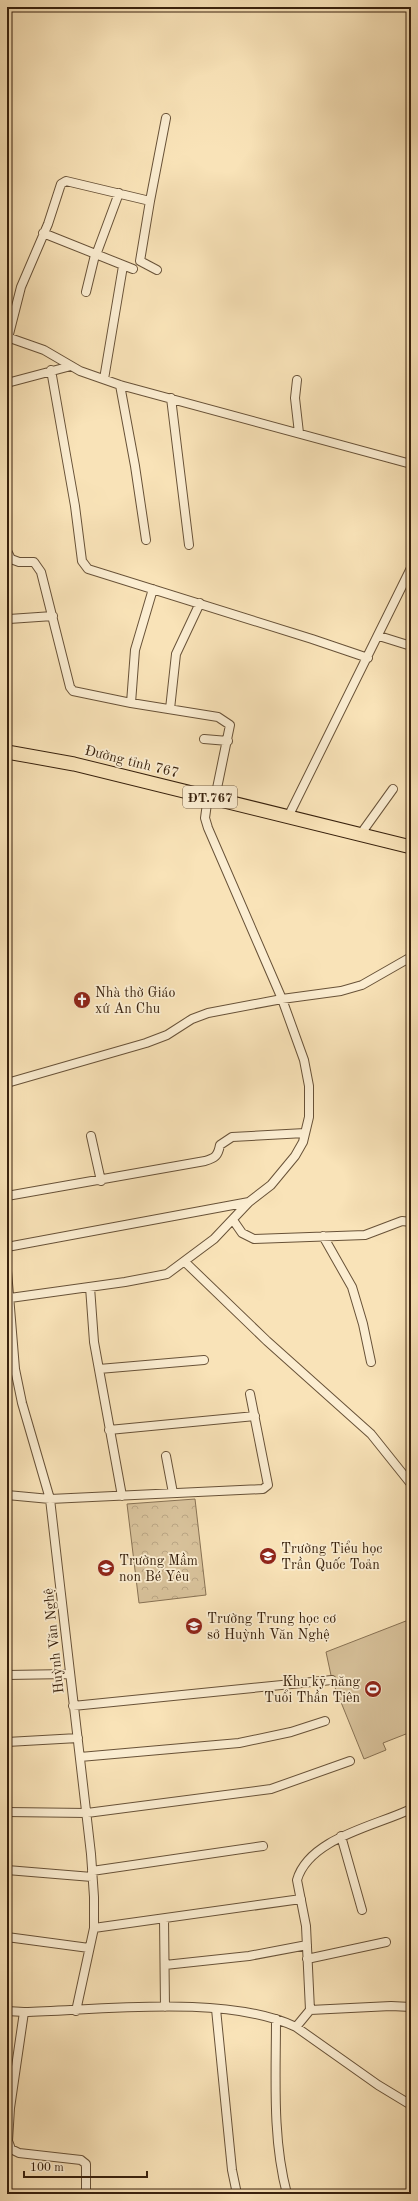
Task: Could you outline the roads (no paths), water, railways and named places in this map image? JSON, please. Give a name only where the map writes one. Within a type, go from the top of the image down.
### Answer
[{"type":"main road","name":"Đường tỉnh 767","points":[[7,752],[74,764],[411,847]]},
{"type":"street","points":[[7,113],[7,119]]},
{"type":"street","points":[[157,270],[140,261],[166,118]]},
{"type":"street","points":[[150,200],[64,182],[21,287],[7,337],[44,350],[71,366],[120,385],[411,464]]},
{"type":"street","points":[[86,292],[96,255],[119,193]]},
{"type":"street","points":[[43,233],[133,269]]},
{"type":"street","points":[[104,379],[123,266]]},
{"type":"street","points":[[7,383],[51,370],[71,366]]},
{"type":"street","points":[[51,370],[75,506],[82,561],[88,569],[200,603],[368,658]]},
{"type":"street","points":[[297,380],[295,398],[299,433]]},
{"type":"street","points":[[120,385],[135,466],[146,540]]},
{"type":"street","points":[[171,398],[189,545]]},
{"type":"street","points":[[7,551],[11,559],[15,562],[34,562],[38,566],[53,616],[70,687],[73,691],[131,703],[218,716],[230,725],[231,729],[228,741],[205,818],[282,999],[304,1060],[309,1086],[309,1117],[305,1133],[295,1156],[271,1185],[249,1202],[214,1240],[185,1262],[162,1276],[10,1298]]},
{"type":"street","points":[[289,816],[379,636],[411,568]]},
{"type":"street","points":[[131,703],[135,650],[153,589]]},
{"type":"street","points":[[170,709],[176,654],[200,603]]},
{"type":"street","points":[[9,619],[53,616]]},
{"type":"street","points":[[379,636],[411,646]]},
{"type":"street","points":[[204,739],[228,741]]},
{"type":"street","points":[[360,835],[393,789]]},
{"type":"street","points":[[7,1083],[146,1043],[167,1034],[192,1019],[208,1013],[282,999],[340,991],[362,985],[411,957]]},
{"type":"street","points":[[7,1196],[101,1181],[214,1159],[218,1155],[220,1145],[232,1138],[305,1133]]},
{"type":"street","points":[[91,1136],[101,1181]]},
{"type":"street","points":[[7,1247],[249,1202]]},
{"type":"street","points":[[233,1220],[242,1233],[254,1239],[365,1235],[402,1221],[411,1222]]},
{"type":"street","points":[[323,1236],[352,1287],[372,1362]]},
{"type":"street","points":[[185,1262],[267,1341],[371,1434],[411,1484]]},
{"type":"street","name":"Huỳnh Văn Nghệ","points":[[7,1272],[10,1298],[11,1369],[50,1499],[69,1674],[87,1813],[92,1874],[94,1928],[76,2011]]},
{"type":"street","points":[[90,1287],[99,1369],[122,1496]]},
{"type":"street","points":[[99,1369],[204,1360]]},
{"type":"street","points":[[7,1495],[50,1499],[266,1488],[268,1485],[250,1394]]},
{"type":"street","points":[[109,1430],[255,1416]]},
{"type":"street","points":[[166,1456],[173,1493]]},
{"type":"street","points":[[7,1675],[69,1674]]},
{"type":"street","points":[[73,1706],[332,1680]]},
{"type":"street","points":[[80,1757],[239,1743],[291,1732],[325,1721]]},
{"type":"street","points":[[7,1742],[78,1738]]},
{"type":"street","points":[[7,1812],[87,1813],[271,1789],[350,1761]]},
{"type":"street","points":[[296,2027],[310,2010],[307,1945],[297,1880],[303,1867],[328,1844],[341,1836],[411,1809]]},
{"type":"street","points":[[341,1836],[362,1910]]},
{"type":"street","points":[[7,1870],[92,1874],[263,1846]]},
{"type":"street","points":[[94,1928],[301,1899]]},
{"type":"street","points":[[164,1919],[165,2007]]},
{"type":"street","points":[[7,1937],[89,1948]]},
{"type":"street","points":[[307,1959],[386,1942]]},
{"type":"street","points":[[165,1965],[249,1956],[307,1945]]},
{"type":"street","points":[[310,2010],[391,2006],[411,2007]]},
{"type":"street","points":[[7,2011],[76,2011],[165,2007],[236,2010],[276,2019],[296,2027],[378,2085],[411,2105]]},
{"type":"street","points":[[216,2009],[232,2170],[237,2194]]},
{"type":"street","points":[[24,2012],[10,2108],[8,2141],[11,2149],[19,2152],[72,2158],[84,2162],[86,2164],[86,2194]]},
{"type":"street","points":[[276,2019],[277,2135],[287,2194]]},
{"type":"place","name":"Nhà thờ Giáo xứ An Chu","points":[[82,1000]]},
{"type":"place","name":"Trường Tiểu học Trần Quốc Toản","points":[[268,1556]]},
{"type":"place","name":"Trường Mầm non Bé Yêu","points":[[106,1568]]},
{"type":"place","name":"Trường Trung học cơ sở Huỳnh Văn Nghệ","points":[[194,1626]]},
{"type":"place","name":"Khu kỹ năng Tuổi Thần Tiên","points":[[373,1689]]}]
